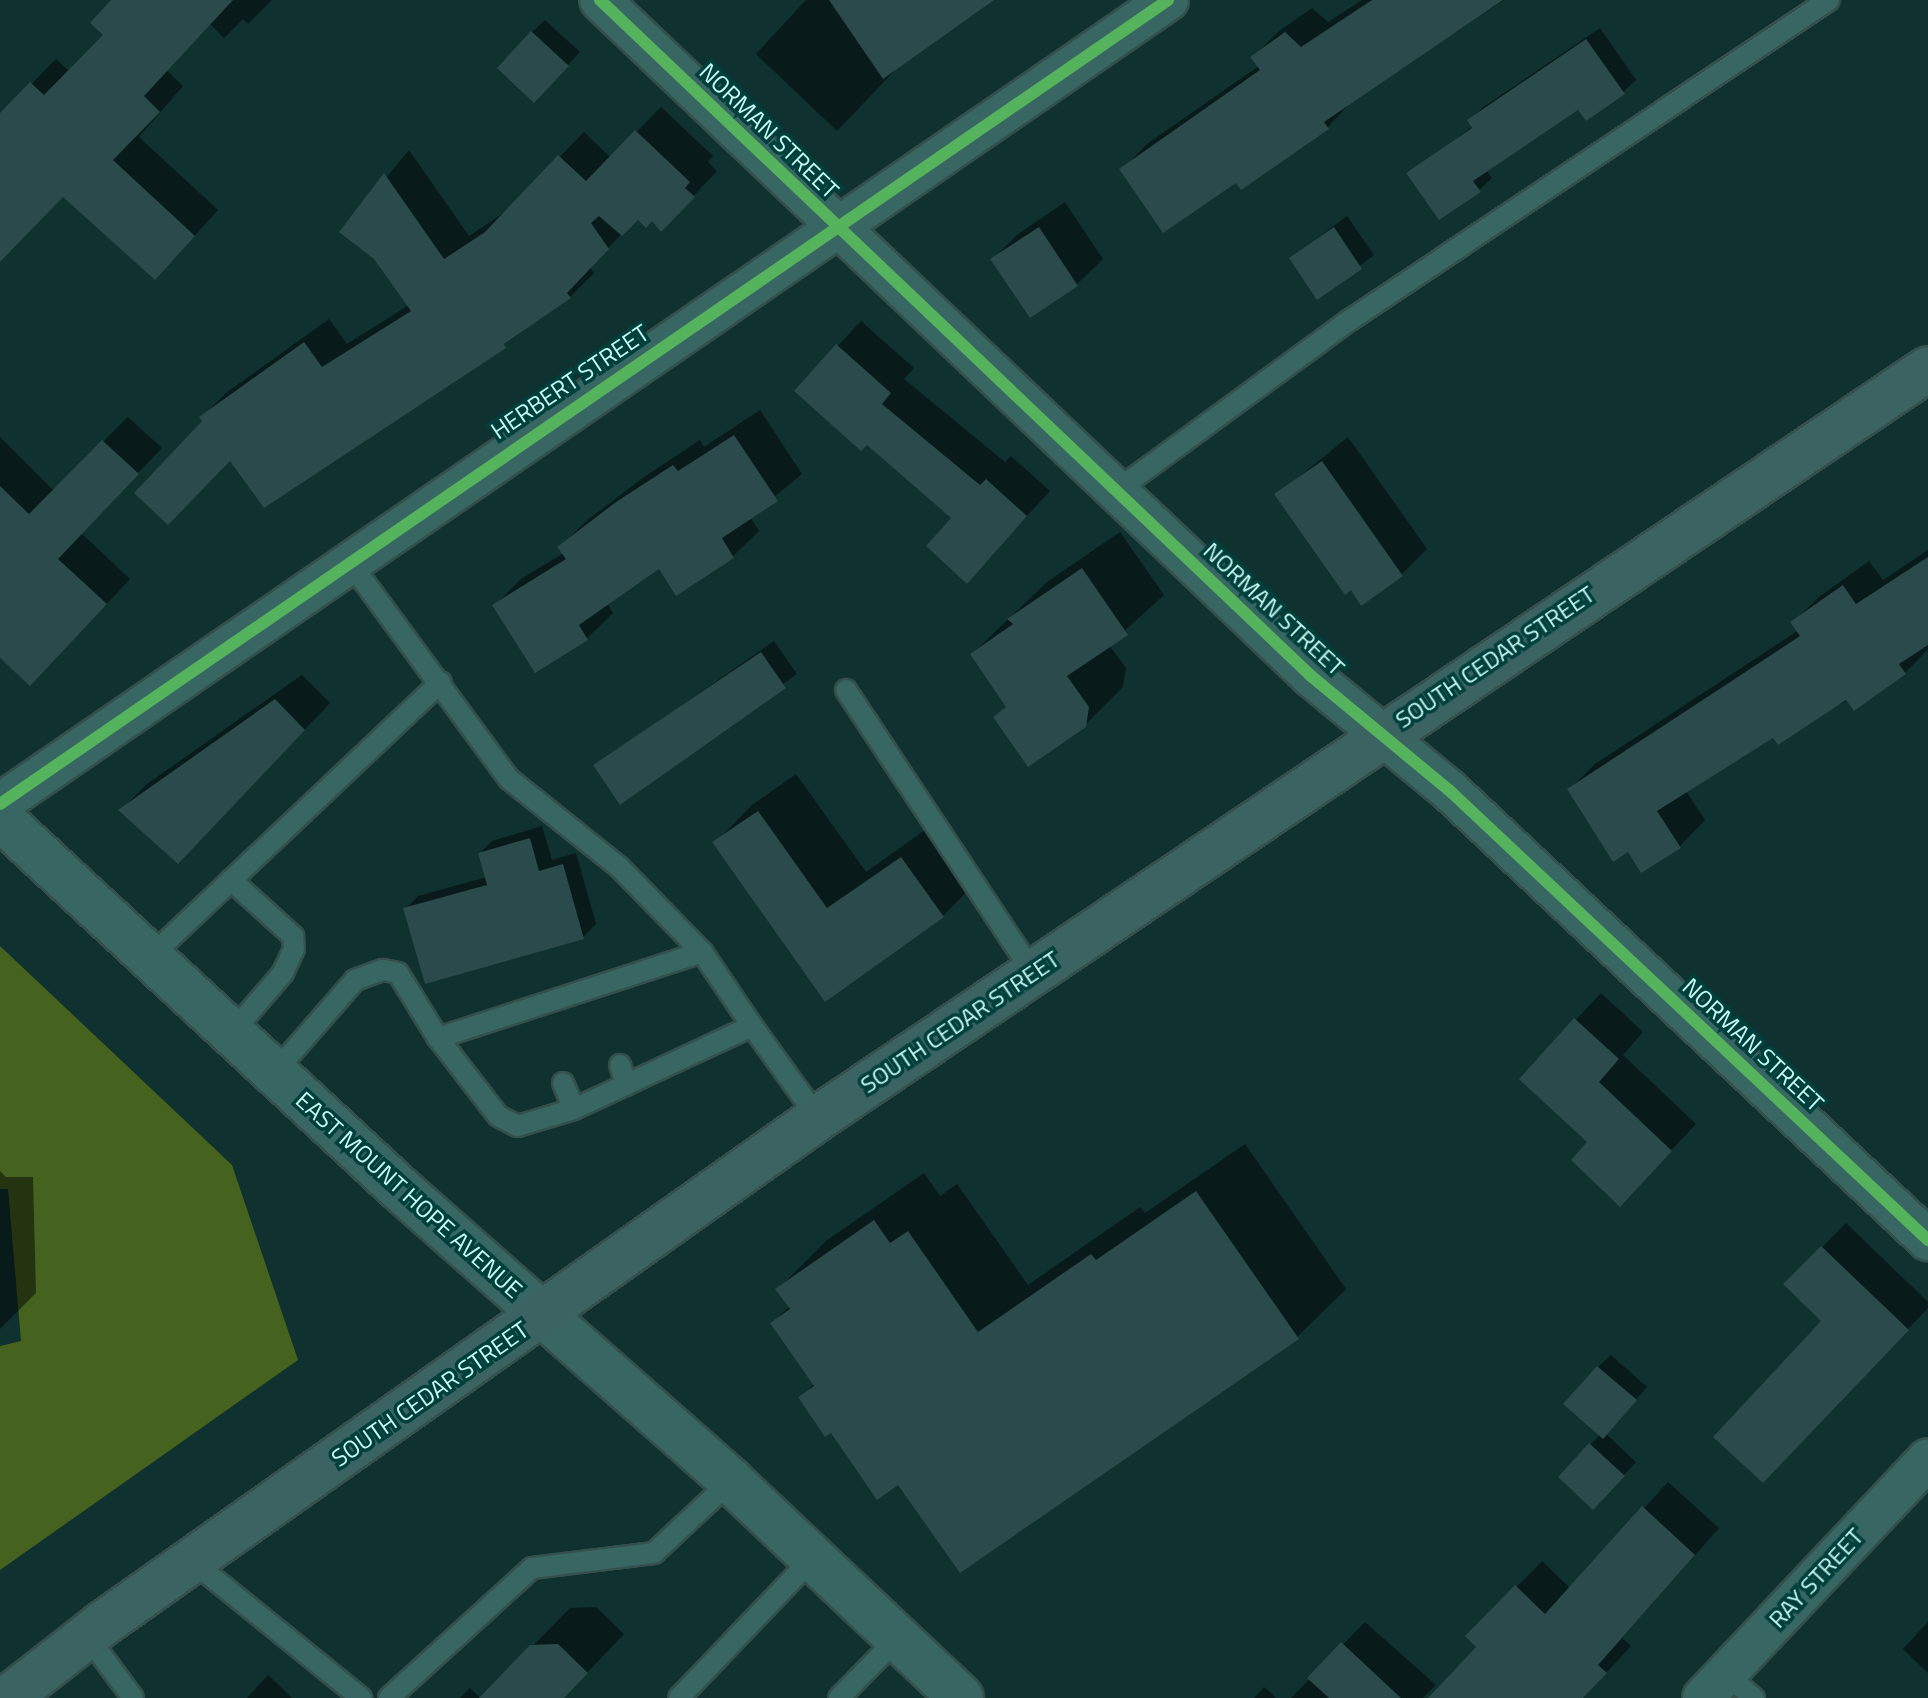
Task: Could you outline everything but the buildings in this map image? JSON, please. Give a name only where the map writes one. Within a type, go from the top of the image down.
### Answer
[{"type":"main road","name":"SOUTH CEDAR STREET","points":[[8,1698],[87,1636],[818,1118],[1381,734],[1928,369]]},
{"type":"street","name":"NORMAN STREET","points":[[600,0],[1311,676],[1450,791],[1928,1240]]},
{"type":"street","name":"HERBERT STREET","points":[[0,804],[1168,0]]},
{"type":"street","name":"EAST MOUNT HOPE AVENUE","points":[[0,818],[234,1030],[274,1073],[731,1481],[961,1698]]},
{"type":"street","name":"RAY STREET","points":[[1728,1690],[1928,1459]]},
{"type":"lane","points":[[1116,491],[1350,320],[1829,0]]},
{"type":"lane","points":[[349,561],[441,682],[509,779],[619,867],[702,952],[818,1118]]},
{"type":"lane","points":[[150,957],[441,682]]},
{"type":"lane","points":[[846,690],[1033,973]]},
{"type":"lane","points":[[231,880],[293,936],[294,949],[283,973],[234,1030]]},
{"type":"lane","points":[[438,1038],[534,1018],[591,1000],[702,952]]},
{"type":"lane","points":[[274,1073],[355,980],[383,970],[398,973],[438,1038],[498,1116],[518,1126],[574,1109],[623,1075],[752,1026]]},
{"type":"lane","points":[[563,1083],[574,1109]]},
{"type":"lane","points":[[389,1698],[532,1568],[654,1553],[731,1481]]},
{"type":"lane","points":[[679,1698],[813,1558]]},
{"type":"lane","points":[[192,1561],[361,1698]]},
{"type":"lane","points":[[87,1636],[133,1698]]},
{"type":"lane","points":[[839,1698],[899,1637]]},
{"type":"green space","points":[[0,946],[232,1165],[298,1360],[0,1570],[0,1346],[21,1341],[8,1189],[0,1189]]},
{"type":"cycle path","points":[[600,0],[1311,676],[1450,791],[1928,1240]]},
{"type":"cycle path","points":[[0,804],[1168,0]]}]
